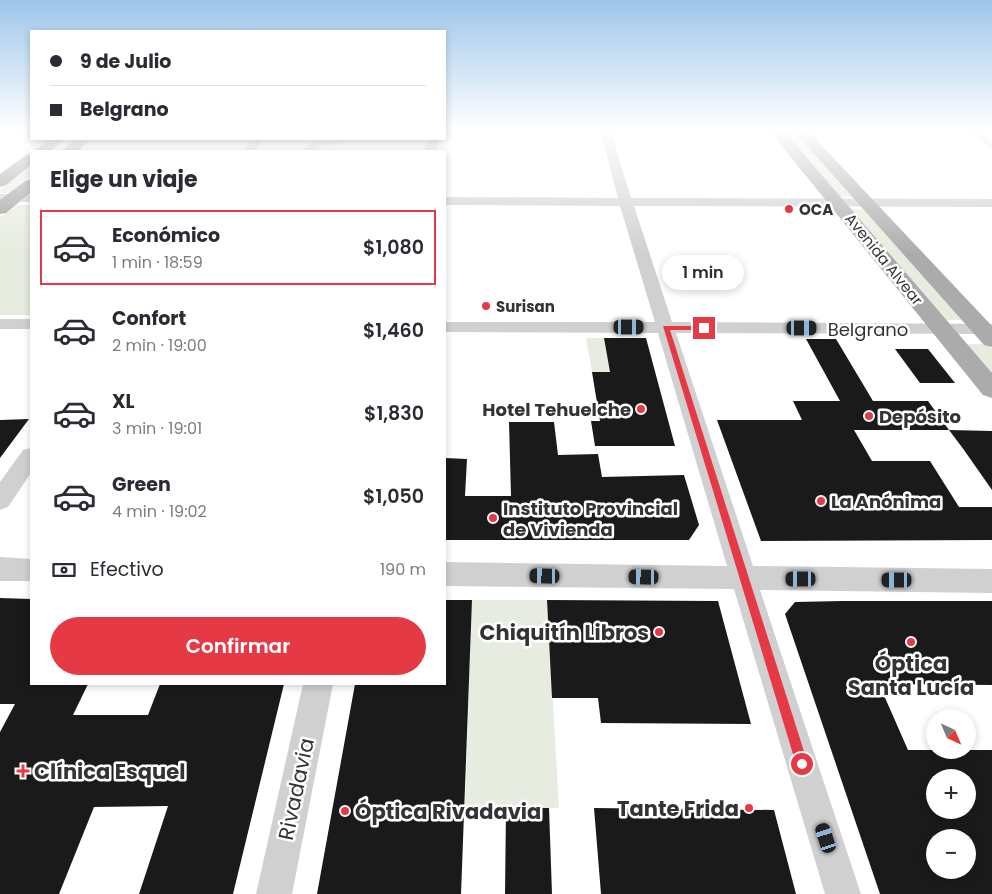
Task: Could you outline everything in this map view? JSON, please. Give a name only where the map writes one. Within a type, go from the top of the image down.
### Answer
[{"type":"highway","points":[[0,182],[13,172]]},
{"type":"highway","points":[[0,210],[7,198],[30,185]]},
{"type":"main road","name":"Avenida Alvear","points":[[811,172],[992,389]]},
{"type":"main road","name":"Avenida Alvear","points":[[838,172],[989,333]]},
{"type":"street","points":[[617,172],[843,894]]},
{"type":"street","points":[[7,198],[30,198]]},
{"type":"street","points":[[446,201],[992,203]]},
{"type":"street","points":[[0,324],[30,324]]},
{"type":"street","name":"Belgrano","points":[[446,327],[941,330],[989,333]]},
{"type":"street","points":[[0,500],[30,457]]},
{"type":"street","points":[[0,569],[30,570]]},
{"type":"street","points":[[446,574],[992,581]]},
{"type":"street","name":"Rivadavia","points":[[274,894],[318,685]]},
{"type":"shaded area","points":[[22,172],[30,172],[30,176],[9,193],[0,193],[0,189]]},
{"type":"shaded area","points":[[815,172],[833,172],[856,197],[837,197]]},
{"type":"shaded area","points":[[15,205],[30,205],[30,315],[0,315],[0,217]]},
{"type":"shaded area","points":[[846,209],[866,209],[966,320],[941,320]]},
{"type":"shaded area","points":[[586,338],[604,338],[610,372],[592,372]]},
{"type":"shaded area","points":[[961,344],[987,344],[992,349],[992,381]]},
{"type":"shaded area","points":[[472,600],[547,600],[559,808],[465,808]]},
{"type":"building","name":"Hotel Tehuelche","points":[[604,338],[646,338],[675,446],[595,446],[591,421],[600,421],[592,372],[610,372]]},
{"type":"building","points":[[806,339],[836,339],[873,401],[928,401],[949,430],[854,430],[872,461],[930,461],[959,507],[992,507],[992,540],[761,541],[717,420],[802,420],[793,401],[840,401]]},
{"type":"building","points":[[895,349],[928,349],[955,383],[920,383]]},
{"type":"building","points":[[29,419],[0,458],[0,420]]},
{"type":"building","points":[[509,422],[554,422],[558,455],[598,454],[602,477],[684,475],[699,525],[689,540],[446,540],[446,458],[467,459],[465,496],[511,496]]},
{"type":"building","points":[[949,430],[992,431],[992,490],[964,450]]},
{"type":"building","points":[[0,598],[30,599],[30,685],[88,685],[73,715],[148,715],[160,685],[284,685],[233,894],[139,894],[168,806],[94,807],[59,894],[0,894],[0,732],[15,704],[0,704]]},
{"type":"building","points":[[446,600],[472,600],[461,894],[317,894],[355,685],[446,685]]},
{"type":"building","points":[[547,600],[718,601],[751,724],[601,723],[598,698],[552,698]]},
{"type":"building","points":[[992,601],[992,685],[879,684],[908,750],[926,750],[926,759],[976,759],[976,750],[992,750],[992,894],[880,894],[785,614],[795,602]]},
{"type":"building","points":[[506,808],[549,808],[552,894],[505,894]]},
{"type":"building","points":[[594,808],[774,810],[796,894],[601,894]]},
{"type":"place","name":"OCA","points":[[789,209]]},
{"type":"place","name":"Surisan","points":[[486,306]]},
{"type":"place","name":"Hotel Tehuelche","points":[[641,409]]},
{"type":"place","name":"Depósito","points":[[869,416]]},
{"type":"place","name":"La Anónima","points":[[821,501]]},
{"type":"place","name":"Instituto Provincial de Vivienda","points":[[493,518]]},
{"type":"place","name":"Chiquitín Libros","points":[[659,632]]},
{"type":"place","name":"Óptica Santa Lucía","points":[[911,642]]},
{"type":"place","name":"Clínica Esquel","points":[[23,771]]},
{"type":"place","name":"Tante Frida","points":[[749,808]]},
{"type":"place","name":"Óptica Rivadavia","points":[[345,811]]},
{"type":"route","points":[[704,328],[666,328],[802,764]]}]
